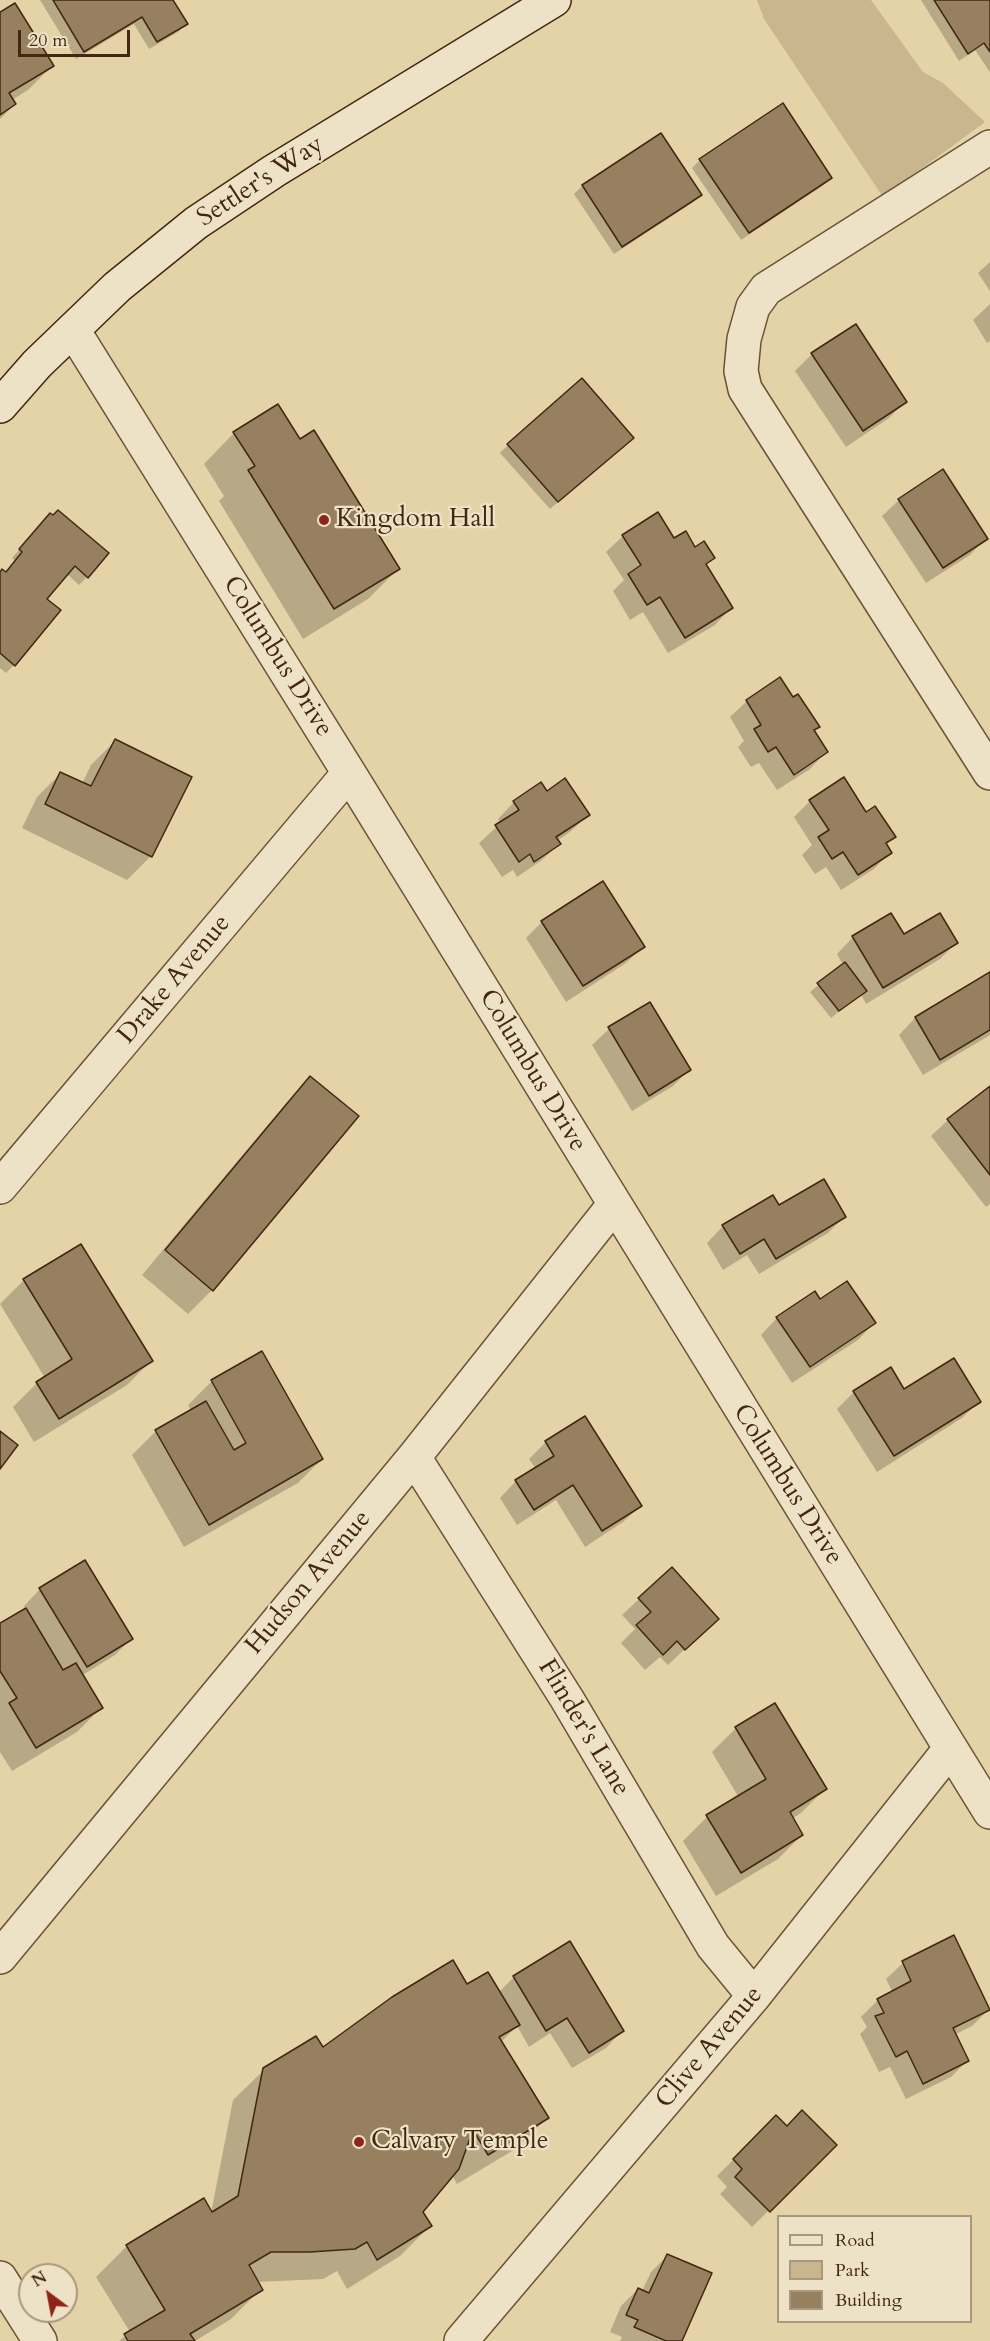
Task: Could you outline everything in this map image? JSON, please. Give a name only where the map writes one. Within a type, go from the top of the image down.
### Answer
[{"type":"street","name":"Settler's Way","points":[[0,406],[37,364],[117,287],[196,223],[274,171],[555,0]]},
{"type":"street","points":[[990,147],[766,289],[753,307],[744,339],[741,371],[745,389],[990,773]]},
{"type":"street","name":"Columbus Drive","points":[[73,330],[990,1812]]},
{"type":"street","name":"Drake Avenue","points":[[0,1187],[349,773]]},
{"type":"street","name":"Hudson Avenue","points":[[0,1957],[414,1457],[614,1205]]},
{"type":"street","name":"Flinder's Lane","points":[[414,1457],[567,1699],[713,1946],[754,1996]]},
{"type":"street","name":"Clive Avenue","points":[[461,2341],[754,1996],[950,1749]]},
{"type":"street","points":[[0,2278],[40,2341]]},
{"type":"green space","points":[[757,0],[871,0],[923,72],[943,83],[985,122],[883,197],[764,19]]},
{"type":"building","points":[[53,0],[173,0],[188,24],[157,42],[142,17],[84,52]]},
{"type":"building","points":[[934,0],[990,0],[990,52],[984,43],[968,54]]},
{"type":"building","points":[[15,3],[54,66],[9,93],[16,104],[0,115],[0,12]]},
{"type":"building","points":[[783,103],[832,178],[749,233],[699,159]]},
{"type":"building","points":[[661,133],[702,195],[622,247],[582,185]]},
{"type":"building","points":[[856,324],[907,402],[863,431],[811,353]]},
{"type":"building","points":[[582,378],[634,438],[558,502],[507,444]]},
{"type":"building","name":"Kingdom Hall","points":[[278,404],[300,439],[314,430],[400,569],[334,609],[248,470],[255,466],[233,432]]},
{"type":"building","points":[[943,469],[988,539],[943,568],[898,499]]},
{"type":"building","points":[[58,510],[109,553],[88,578],[75,566],[47,599],[61,610],[15,666],[0,653],[0,572],[2,569],[6,572],[22,552],[19,549],[50,513],[53,515]]},
{"type":"building","points":[[658,512],[674,538],[686,531],[695,547],[704,541],[715,558],[706,564],[733,608],[685,638],[660,597],[647,605],[628,574],[641,565],[622,535]]},
{"type":"building","points":[[780,677],[793,697],[798,694],[820,727],[814,730],[828,752],[794,775],[776,747],[768,752],[754,729],[761,725],[746,700]]},
{"type":"building","points":[[115,739],[192,777],[152,857],[45,804],[60,772],[91,786]]},
{"type":"building","points":[[844,777],[866,812],[875,806],[896,837],[886,843],[892,853],[858,875],[843,852],[832,859],[818,837],[829,830],[809,800]]},
{"type":"building","points":[[565,778],[590,815],[556,837],[561,844],[534,862],[530,854],[519,862],[495,825],[519,810],[513,801],[541,782],[547,791]]},
{"type":"building","points":[[603,881],[645,947],[583,986],[541,921]]},
{"type":"building","points":[[891,913],[904,934],[940,913],[958,943],[883,988],[852,936]]},
{"type":"building","points":[[845,962],[867,991],[839,1011],[817,983]]},
{"type":"building","points":[[990,972],[990,1030],[940,1060],[915,1017]]},
{"type":"building","points":[[650,1002],[691,1070],[649,1096],[608,1027]]},
{"type":"building","points":[[310,1076],[359,1116],[213,1291],[165,1250]]},
{"type":"building","points":[[990,1086],[990,1175],[947,1119]]},
{"type":"building","points":[[824,1179],[846,1217],[776,1259],[764,1239],[740,1254],[722,1225],[773,1195],[779,1205]]},
{"type":"building","points":[[81,1244],[153,1361],[59,1419],[36,1382],[72,1359],[23,1279]]},
{"type":"building","points":[[847,1281],[876,1323],[810,1367],[776,1317],[815,1291],[820,1299]]},
{"type":"building","points":[[262,1351],[323,1459],[209,1525],[155,1430],[206,1401],[234,1450],[246,1443],[211,1380]]},
{"type":"building","points":[[954,1358],[981,1402],[894,1456],[853,1391],[891,1367],[904,1389]]},
{"type":"building","points":[[585,1416],[642,1506],[602,1531],[573,1485],[534,1510],[515,1480],[554,1456],[545,1441]]},
{"type":"building","points":[[0,1431],[18,1445],[0,1469]]},
{"type":"building","points":[[85,1560],[133,1639],[87,1667],[39,1588]]},
{"type":"building","points":[[672,1567],[719,1619],[685,1650],[677,1641],[663,1655],[636,1625],[651,1612],[638,1598]]},
{"type":"building","points":[[26,1608],[63,1670],[76,1663],[103,1708],[36,1748],[9,1703],[17,1698],[0,1671],[0,1623]]},
{"type":"building","points":[[775,1703],[827,1789],[790,1812],[803,1835],[741,1873],[706,1815],[766,1779],[735,1727]]},
{"type":"building","points":[[954,1935],[990,2010],[953,2028],[969,2061],[923,2084],[907,2051],[896,2057],[875,2016],[884,2013],[877,1999],[911,1981],[902,1961]]},
{"type":"building","points":[[570,1941],[624,2031],[589,2053],[567,2018],[546,2031],[513,1976]]},
{"type":"building","name":"Calvary Temple","points":[[453,1960],[467,1984],[488,1972],[520,2025],[499,2037],[549,2118],[488,2155],[473,2130],[459,2169],[423,2212],[432,2226],[377,2260],[367,2242],[355,2249],[271,2252],[249,2265],[263,2290],[190,2334],[195,2341],[128,2341],[124,2334],[165,2310],[126,2245],[204,2198],[212,2212],[238,2196],[263,2068],[316,2036],[323,2047],[392,1997]]},
{"type":"building","points":[[802,2110],[837,2145],[770,2212],[735,2177],[742,2169],[733,2159],[776,2115],[787,2126]]},
{"type":"building","points":[[667,2254],[712,2273],[682,2341],[666,2341],[634,2327],[638,2320],[626,2315],[638,2288],[649,2293]]},
{"type":"place","name":"Kingdom Hall","points":[[324,520]]},
{"type":"place","name":"Calvary Temple","points":[[359,2142]]}]
